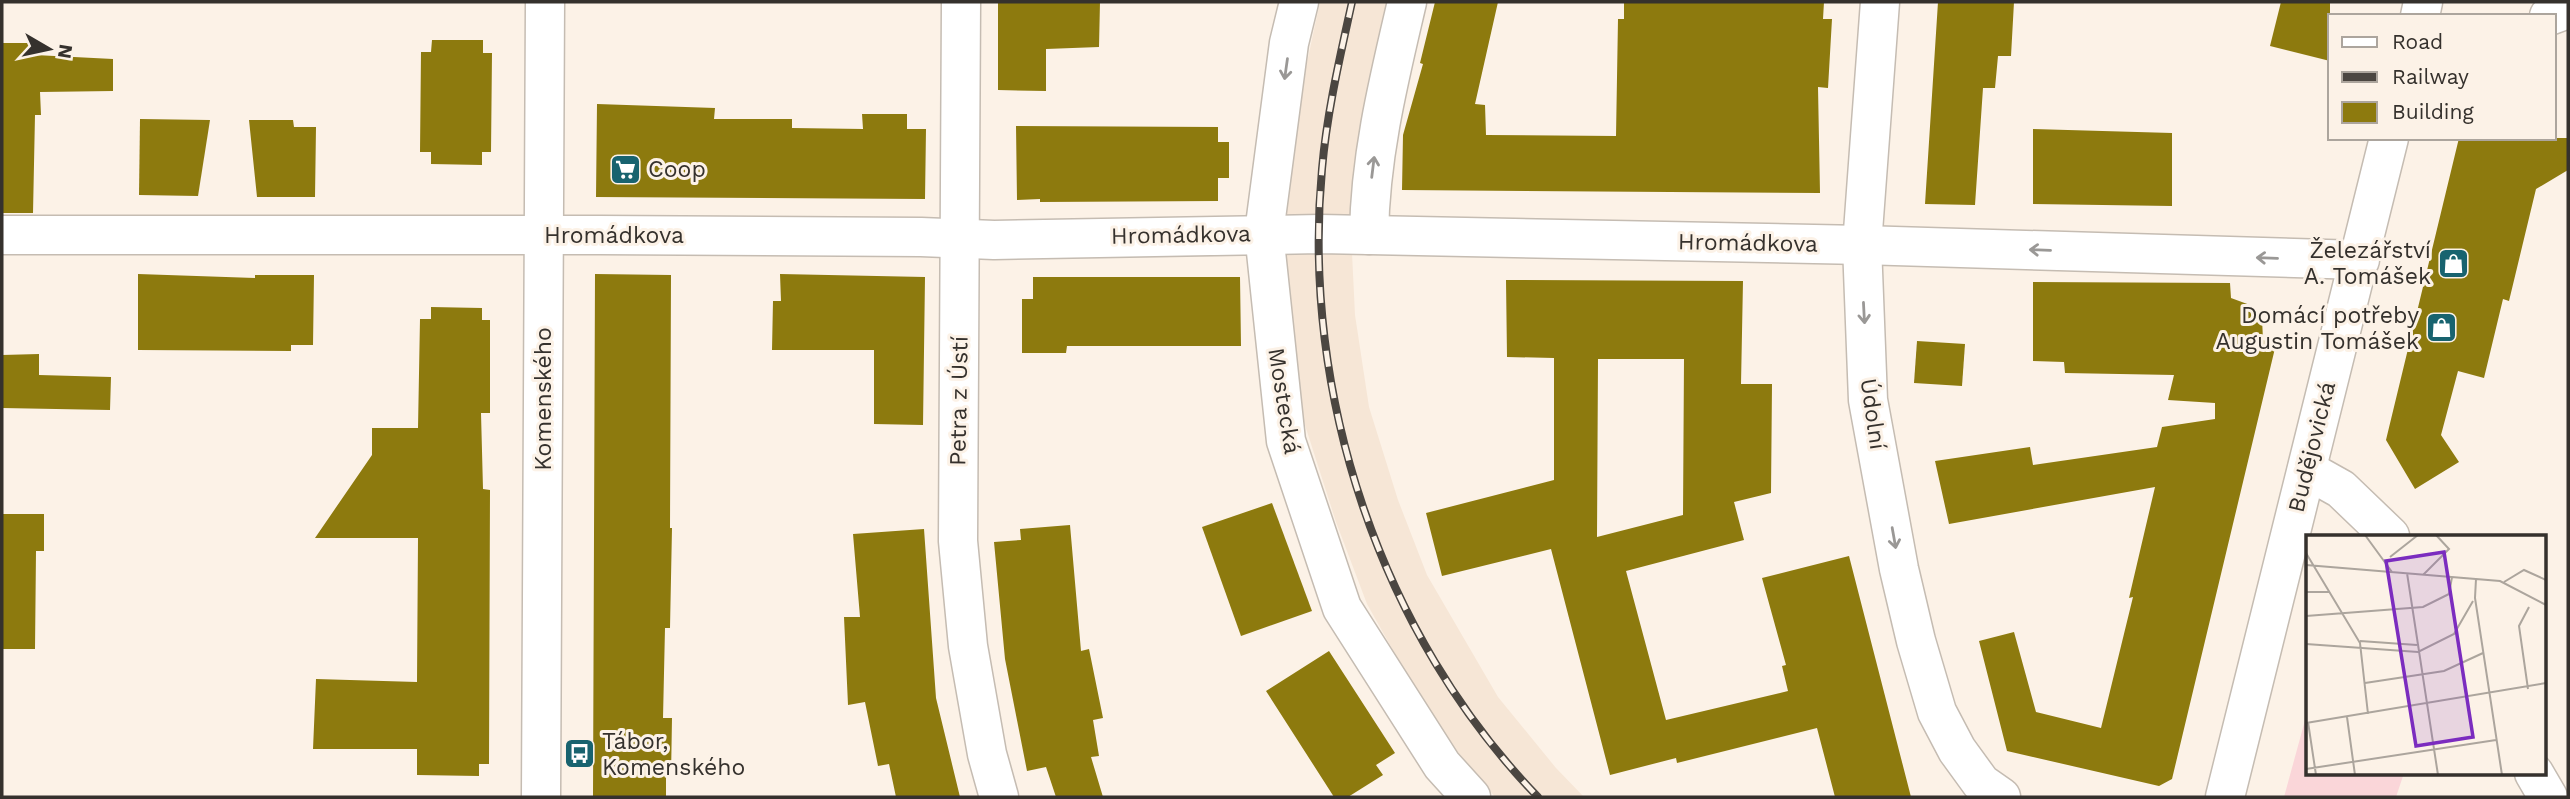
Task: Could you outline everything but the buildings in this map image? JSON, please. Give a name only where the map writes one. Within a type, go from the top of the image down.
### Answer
[{"type":"street","name":"Komenského","points":[[541,797],[545,2]]},
{"type":"street","name":"Petra z Ústí","points":[[961,2],[958,541],[968,646],[987,754],[999,797]]},
{"type":"street","name":"Mostecká","points":[[1299,2],[1289,43],[1264,233],[1286,441],[1342,608],[1441,765],[1471,797]]},
{"type":"street","points":[[1369,235],[1373,168],[1385,96],[1407,2]]},
{"type":"street","name":"Údolní","points":[[1880,2],[1862,245],[1868,400],[1899,569],[1937,712],[1957,750],[1981,783],[2001,797]]},
{"type":"street","name":"Budějovická","points":[[2225,797],[2389,140]]},
{"type":"street","name":"Hromádkova","points":[[2,235],[545,234],[1007,240],[1264,233],[1862,245],[2360,260]]},
{"type":"street","points":[[2306,470],[2341,489],[2388,535]]},
{"type":"street","points":[[2535,774],[2548,797]]},
{"type":"shaded area","points":[[1320,2],[1388,2],[1351,232],[1355,315],[1369,407],[1398,500],[1427,575],[1498,697],[1556,768],[1584,797],[1495,797],[1444,735],[1403,668],[1367,604],[1336,522],[1304,422],[1290,321],[1285,232],[1300,95]]},
{"type":"shaded area","points":[[2306,717],[2306,774],[2404,774],[2396,797],[2284,797]]},
{"type":"railway","points":[[1352,2],[1324,148],[1319,254],[1325,339],[1339,424],[1363,506],[1395,586],[1435,662],[1482,732],[1538,797]]},
{"type":"place","name":"Coop","points":[[625,169]]},
{"type":"place","name":"Železářství A. Tomášek","points":[[2454,263]]},
{"type":"place","name":"Domácí potřeby Augustin Tomášek","points":[[2442,328]]},
{"type":"place","name":"Tábor, Komenského","points":[[579,754]]}]
